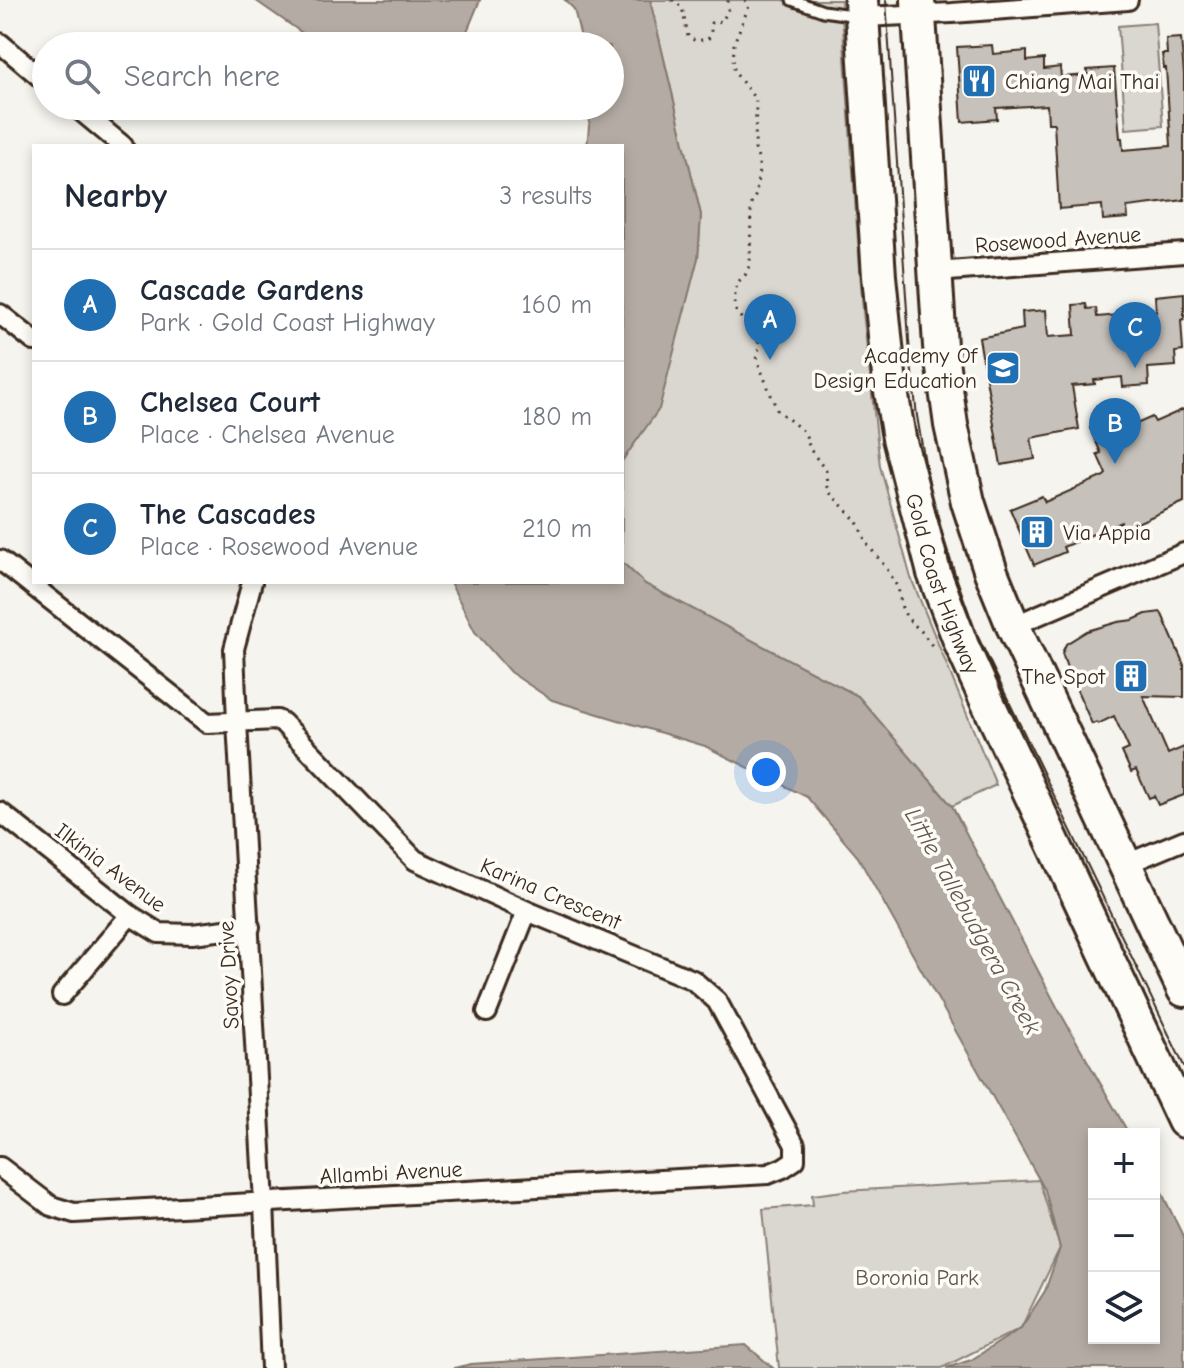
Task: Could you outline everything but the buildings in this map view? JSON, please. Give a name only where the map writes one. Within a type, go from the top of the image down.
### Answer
[{"type":"highway","name":"Gold Coast Highway","points":[[862,8],[879,276],[890,385],[899,438],[934,573],[987,701],[1184,1121]]},
{"type":"highway","points":[[919,8],[940,346],[959,466],[979,539],[1013,626],[1184,990]]},
{"type":"street","points":[[862,8],[1128,0]]},
{"type":"street","points":[[0,43],[32,70]]},
{"type":"street","points":[[0,52],[19,59]]},
{"type":"street","points":[[92,120],[121,144]]},
{"type":"street","name":"Rosewood Avenue","points":[[936,272],[1184,253]]},
{"type":"street","points":[[0,314],[32,339]]},
{"type":"street","points":[[1013,626],[1184,553]]},
{"type":"street","name":"Karina Crescent","points":[[0,560],[207,723],[277,720],[283,723],[415,860],[527,911],[693,980],[717,1001],[795,1145],[795,1160]]},
{"type":"street","name":"Savoy Drive","points":[[251,584],[234,649],[271,1368]]},
{"type":"street","name":"Ilkinia Avenue","points":[[0,812],[130,915],[159,933],[192,934],[250,927]]},
{"type":"street","points":[[1124,865],[1184,840]]},
{"type":"street","points":[[487,1012],[527,911]]},
{"type":"street","points":[[62,995],[130,915]]},
{"type":"street","name":"Allambi Avenue","points":[[0,1167],[51,1206],[74,1213],[768,1174],[795,1160]]},
{"type":"lane","points":[[792,0],[823,11],[862,8]]},
{"type":"path","points":[[672,0],[684,11],[688,37],[696,41],[708,39],[711,23],[722,21],[728,11],[728,0]]},
{"type":"path","points":[[745,0],[749,6],[734,43],[733,66],[756,100],[755,149],[759,169],[751,206],[750,264],[736,288],[736,311],[757,333],[757,360],[777,410],[806,436],[810,449],[826,471],[830,493],[858,524],[867,544],[898,588],[907,618],[933,647]]},
{"type":"green space","points":[[650,0],[841,0],[863,312],[880,466],[911,578],[996,785],[952,806],[858,696],[645,584],[624,564],[624,455],[698,258],[701,215]]},
{"type":"green space","points":[[1155,23],[1163,126],[1126,129],[1118,26]]},
{"type":"green space","name":"Boronia Park","points":[[1039,1180],[1060,1248],[1021,1328],[942,1368],[779,1368],[763,1209],[813,1205],[812,1195],[843,1191]]},
{"type":"water","points":[[255,0],[480,0],[467,32],[301,32]]},
{"type":"water","points":[[565,0],[650,0],[701,215],[698,258],[659,409],[624,458],[624,144],[587,144],[590,120],[624,120],[624,32],[580,32],[574,9]]},
{"type":"water","name":"Little Tallebudgera Creek","points":[[624,564],[645,584],[858,696],[952,806],[1057,1007],[1126,1128],[1088,1128],[1088,1344],[1160,1344],[1160,1189],[1184,1238],[1184,1368],[946,1368],[971,1360],[1021,1328],[1045,1291],[1060,1248],[1045,1190],[858,857],[807,797],[705,746],[552,700],[510,672],[475,632],[451,584],[624,584]]},
{"type":"water","points":[[746,1345],[773,1368],[454,1368],[471,1364]]},
{"type":"tram line","points":[[886,0],[910,355],[917,416],[935,511],[977,635],[1184,1066]]},
{"type":"place","name":"Chiang Mai Thai","points":[[979,81]]},
{"type":"place","name":"Cascade Gardens","points":[[770,360]]},
{"type":"place","name":"Academy Of Design Education","points":[[1003,368]]},
{"type":"place","name":"The Cascades","points":[[1135,368]]},
{"type":"place","name":"Chelsea Court","points":[[1115,464]]},
{"type":"place","name":"Via Appia","points":[[1037,532]]},
{"type":"place","name":"The Spot","points":[[1131,676]]}]
